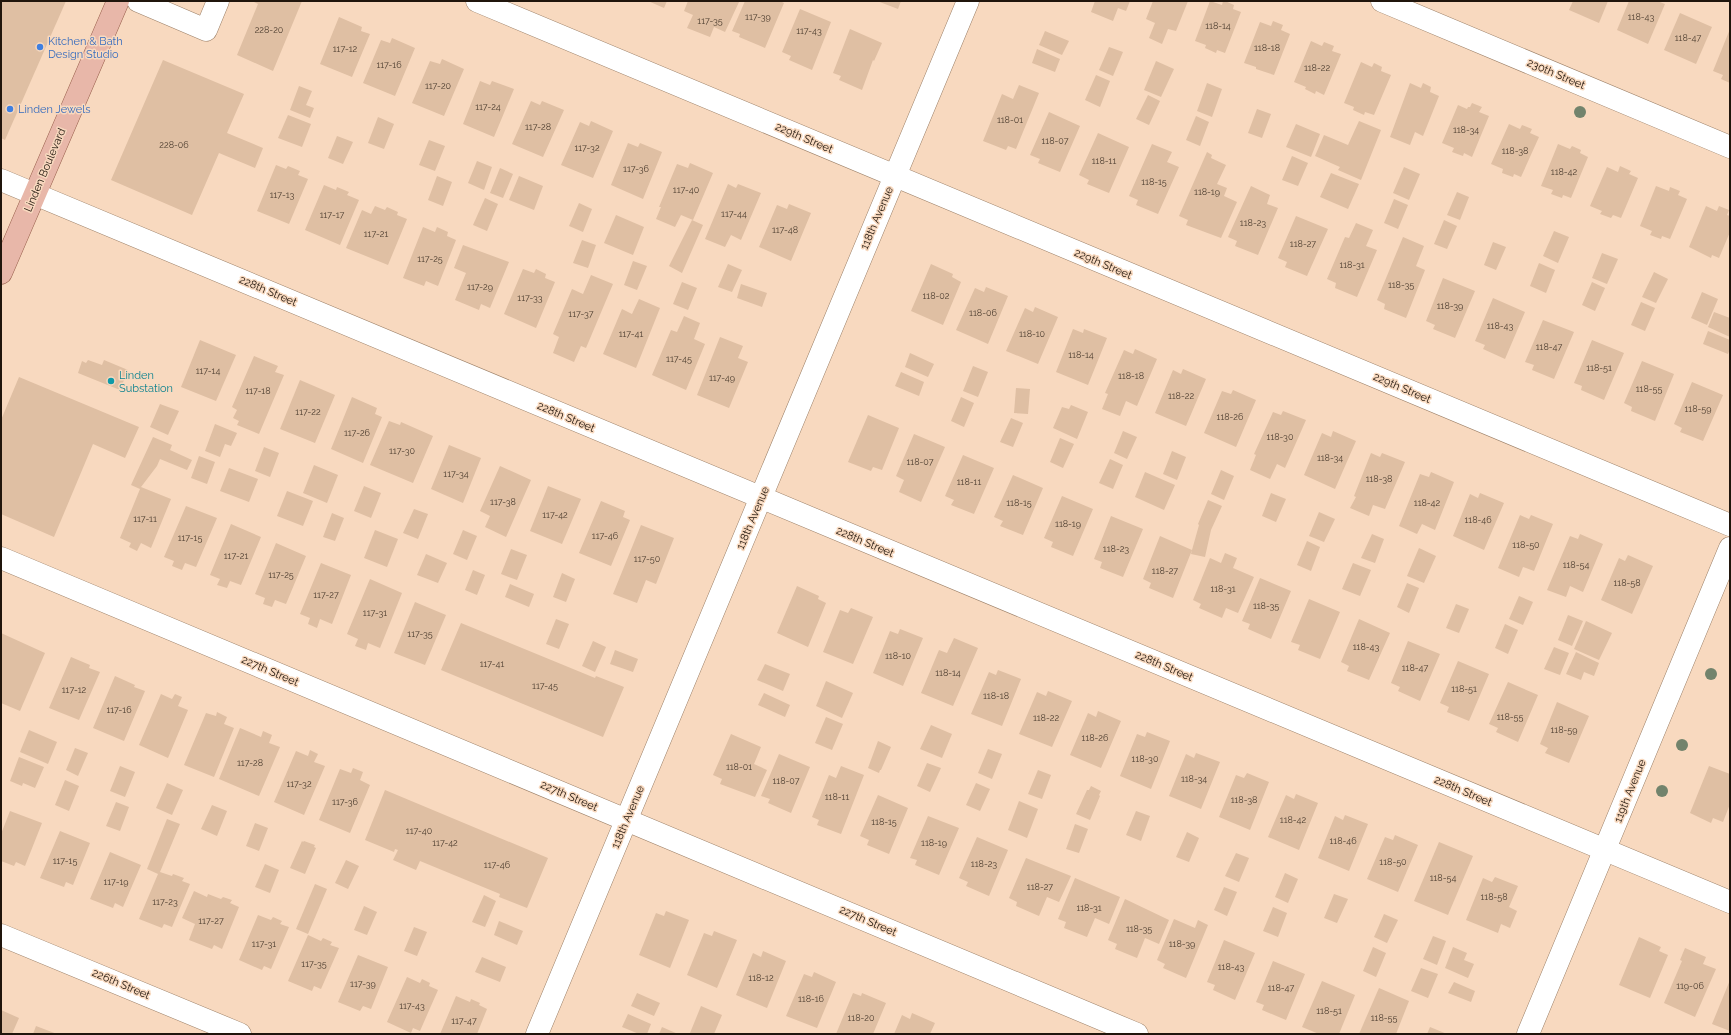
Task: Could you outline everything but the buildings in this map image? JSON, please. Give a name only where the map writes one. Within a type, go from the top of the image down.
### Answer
[{"type":"main road","name":"Linden Boulevard","points":[[1,273],[118,1]]},
{"type":"street","points":[[138,1],[206,30],[218,1]]},
{"type":"street","name":"229th Street","points":[[476,1],[1730,525]]},
{"type":"street","name":"118th Avenue","points":[[537,1034],[968,1]]},
{"type":"street","name":"230th Street","points":[[1382,1],[1730,147]]},
{"type":"street","name":"228th Street","points":[[1,180],[1730,902]]},
{"type":"street","name":"119th Avenue","points":[[1528,1034],[1606,850],[1730,548]]},
{"type":"street","name":"227th Street","points":[[1,558],[1137,1034]]},
{"type":"street","name":"226th Street","points":[[1,935],[240,1034]]},
{"type":"place","name":"Kitchen & Bath Design Studio","points":[[40,47]]},
{"type":"place","name":"Linden Jewels","points":[[10,109]]},
{"type":"place","name":"Linden Substation","points":[[111,381]]}]
